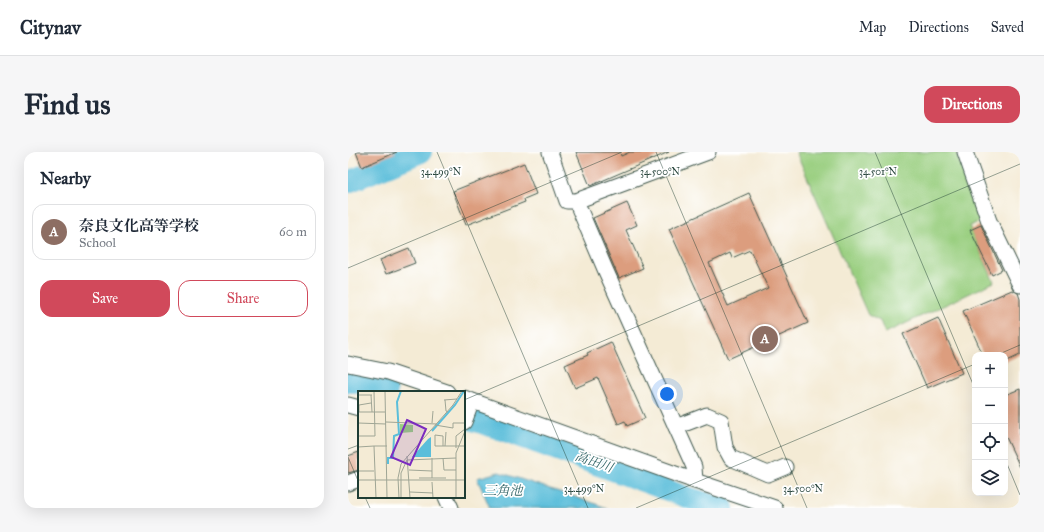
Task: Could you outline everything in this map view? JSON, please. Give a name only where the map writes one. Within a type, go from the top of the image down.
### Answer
[{"type":"street","points":[[550,152],[567,201],[576,201],[708,152]]},
{"type":"street","points":[[965,152],[989,221],[1020,284]]},
{"type":"street","points":[[576,201],[694,466],[694,481]]},
{"type":"street","points":[[348,364],[388,372],[443,391]]},
{"type":"street","points":[[348,406],[358,408]]},
{"type":"street","points":[[467,407],[776,508]]},
{"type":"street","points":[[676,428],[707,415],[721,420],[725,447],[731,458],[768,474],[785,467]]},
{"type":"street","points":[[348,483],[358,479]]},
{"type":"street","points":[[446,498],[451,508]]},
{"type":"green space","points":[[796,152],[956,152],[981,221],[969,226],[994,282],[885,333],[880,321],[868,315]]},
{"type":"water","name":"三角池","points":[[499,472],[608,508],[490,508],[477,478]]},
{"type":"building","points":[[356,152],[397,152],[362,167]]},
{"type":"building","points":[[576,152],[620,152],[621,156],[630,152],[669,152],[590,186]]},
{"type":"building","points":[[524,163],[536,194],[524,199],[525,202],[466,225],[453,191]]},
{"type":"building","points":[[749,193],[808,323],[728,359],[669,229]],"holes":[[[750,250],[768,288],[728,306],[709,263],[730,253],[732,258]]]},
{"type":"building","points":[[627,203],[637,225],[626,230],[643,268],[619,278],[593,218]]},
{"type":"building","points":[[981,225],[1002,270],[992,275],[970,230]]},
{"type":"building","points":[[409,248],[415,263],[386,274],[380,260]]},
{"type":"building","points":[[1012,290],[1018,293],[1020,299],[1020,355],[1008,361],[1008,352],[982,352],[963,311]]},
{"type":"building","points":[[938,318],[962,373],[927,388],[903,334]]},
{"type":"building","points":[[611,342],[645,418],[627,426],[625,421],[618,424],[598,378],[575,388],[565,365],[588,355],[587,353]]},
{"type":"building","points":[[1020,389],[1020,467],[1008,441],[1008,394]]},
{"type":"building","points":[[358,452],[358,470],[348,473],[348,456]]},
{"type":"waterway","points":[[348,182],[421,152]]},
{"type":"waterway","name":"高田川","points":[[348,382],[357,382],[384,391]]},
{"type":"waterway","name":"高田川","points":[[465,417],[689,498],[723,508]]},
{"type":"place","name":"奈良文化高等学校","points":[[765,339]]}]
